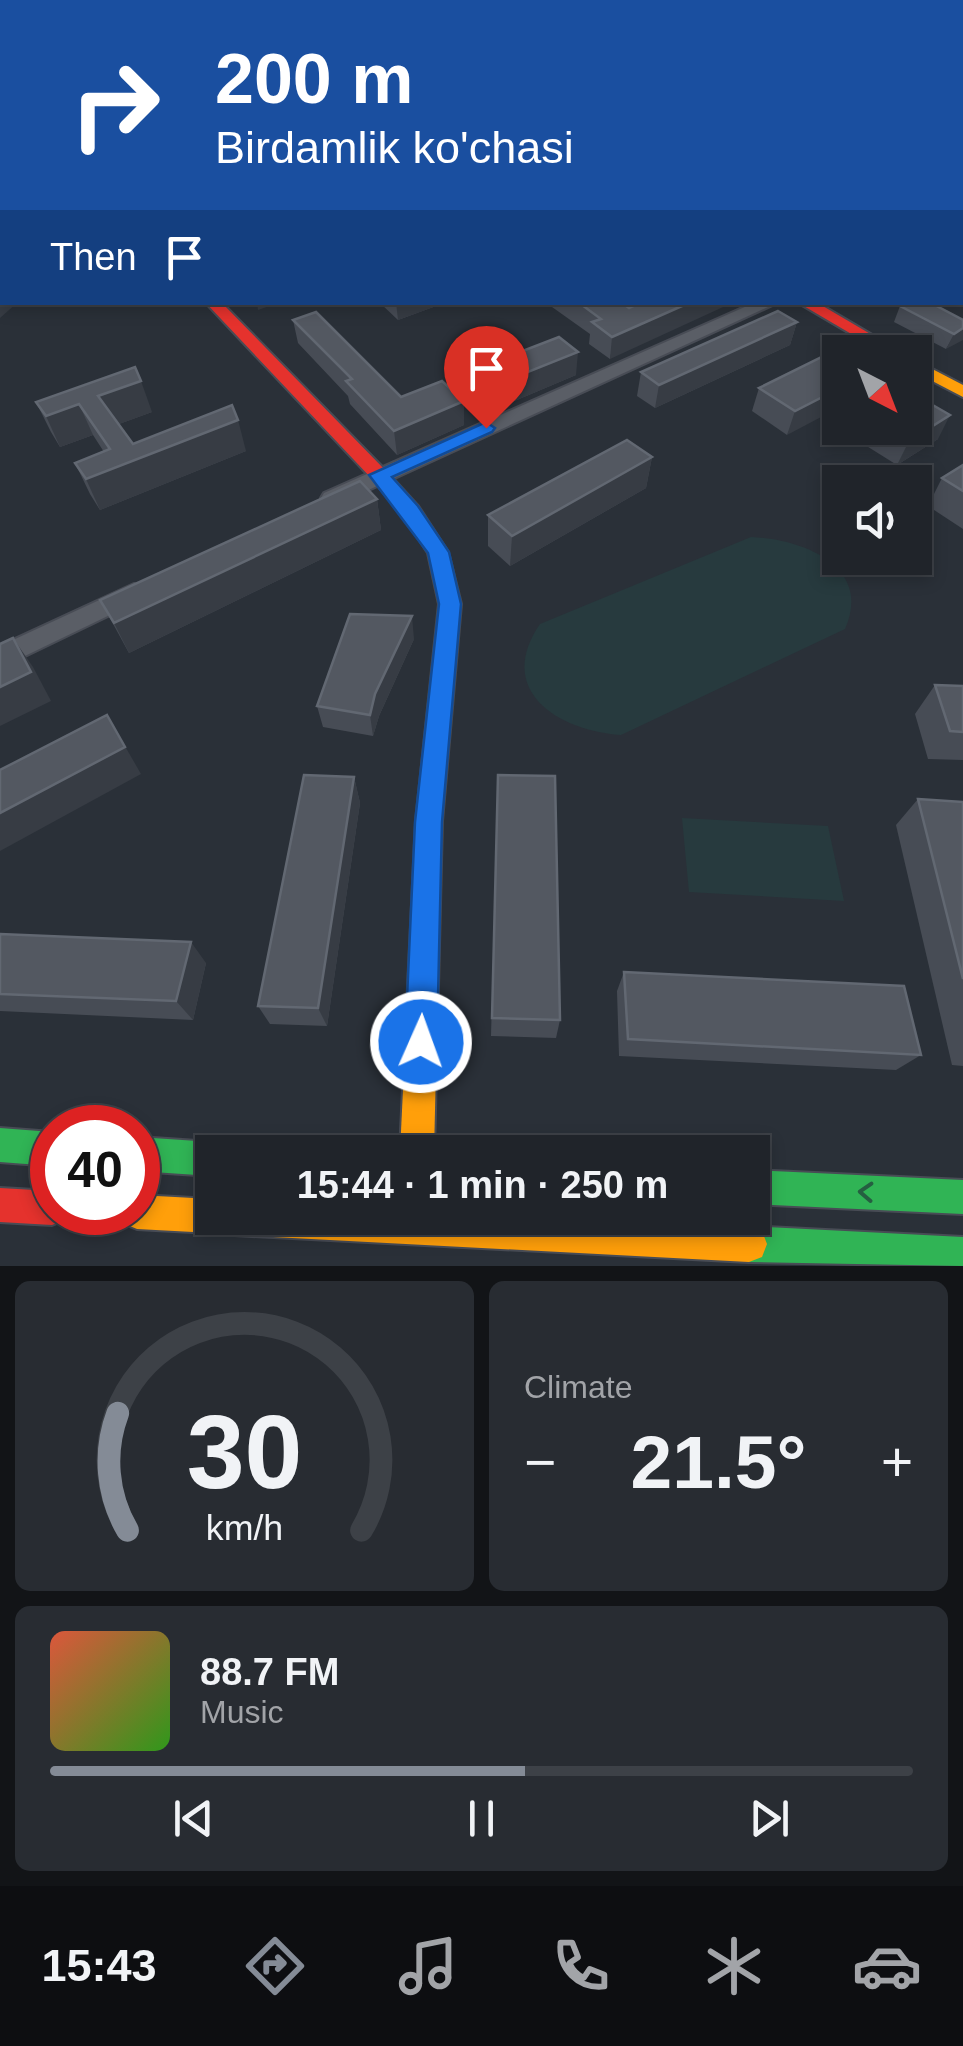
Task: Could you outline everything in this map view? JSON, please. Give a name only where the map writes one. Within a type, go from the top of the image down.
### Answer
[{"type":"street","points":[[215,305],[379,475],[411,511],[438,552],[450,604],[428,822],[418,1135]]},
{"type":"street","points":[[308,510],[763,305]]},
{"type":"street","points":[[812,305],[864,335]]},
{"type":"street","points":[[932,375],[963,392]]},
{"type":"street","points":[[0,658],[146,587]]},
{"type":"street","points":[[0,1146],[30,1148]]},
{"type":"street","points":[[160,1155],[195,1157]]},
{"type":"street","points":[[770,1188],[963,1197]]},
{"type":"street","points":[[0,1206],[30,1207]]},
{"type":"street","points":[[160,1213],[195,1215]]},
{"type":"street","points":[[569,1235],[963,1255]]},
{"type":"green space","points":[[751,537],[791,543],[822,556],[822,575],[842,575],[849,588],[851,607],[845,629],[621,735],[598,732],[556,716],[529,688],[525,669],[528,648],[540,624]]},
{"type":"green space","points":[[682,818],[828,826],[844,901],[689,892]]},
{"type":"building","points":[[582,305],[684,305],[612,337],[592,322],[601,319]]},
{"type":"building","points":[[935,305],[963,320],[963,328],[954,334],[900,306]]},
{"type":"building","points":[[778,311],[797,322],[659,385],[641,372]]},
{"type":"building","points":[[316,312],[401,397],[442,381],[464,401],[394,431],[346,381],[352,379],[293,320]]},
{"type":"building","points":[[559,337],[578,352],[500,383],[481,367]]},
{"type":"building","points":[[822,357],[822,397],[795,411],[759,388]]},
{"type":"building","points":[[135,367],[141,381],[98,396],[133,444],[232,405],[238,420],[86,479],[75,463],[110,449],[79,404],[46,416],[36,402]]},
{"type":"building","points":[[932,405],[950,415],[932,426]]},
{"type":"building","points":[[627,440],[652,457],[512,536],[488,515]]},
{"type":"building","points":[[963,465],[963,491],[942,478]]},
{"type":"building","points":[[360,481],[377,499],[114,623],[100,600]]},
{"type":"building","points":[[350,614],[412,616],[375,694],[370,715],[317,706]]},
{"type":"building","points":[[13,638],[31,672],[0,687],[0,644]]},
{"type":"building","points":[[935,685],[963,686],[963,732],[950,731]]},
{"type":"building","points":[[107,715],[125,747],[0,813],[0,770]]},
{"type":"building","points":[[304,775],[354,777],[318,1008],[258,1006]]},
{"type":"building","points":[[498,775],[555,776],[560,1020],[492,1018]]},
{"type":"building","points":[[918,799],[963,802],[963,979]]},
{"type":"building","points":[[0,934],[191,942],[176,1001],[0,994]]},
{"type":"building","points":[[624,972],[904,986],[921,1055],[628,1039]]},
{"type":"traffic: fast","points":[[0,1145],[30,1147]]},
{"type":"traffic: fast","points":[[160,1155],[195,1158]]},
{"type":"traffic: fast","points":[[770,1188],[963,1197]]},
{"type":"traffic: fast","points":[[749,1244],[963,1255]]},
{"type":"traffic: slow","points":[[932,375],[963,392]]},
{"type":"traffic: slow","points":[[418,1135],[429,821]]},
{"type":"traffic: slow","points":[[160,1213],[195,1215]]},
{"type":"traffic: slow","points":[[571,1235],[749,1244]]},
{"type":"traffic: jam","points":[[215,305],[379,475],[411,511],[438,552],[450,604],[429,821]]},
{"type":"traffic: jam","points":[[809,305],[863,335]]},
{"type":"traffic: jam","points":[[0,1205],[30,1207]]},
{"type":"route","points":[[421,1042],[428,822],[450,604],[438,552],[411,511],[379,475],[486,428]]}]
